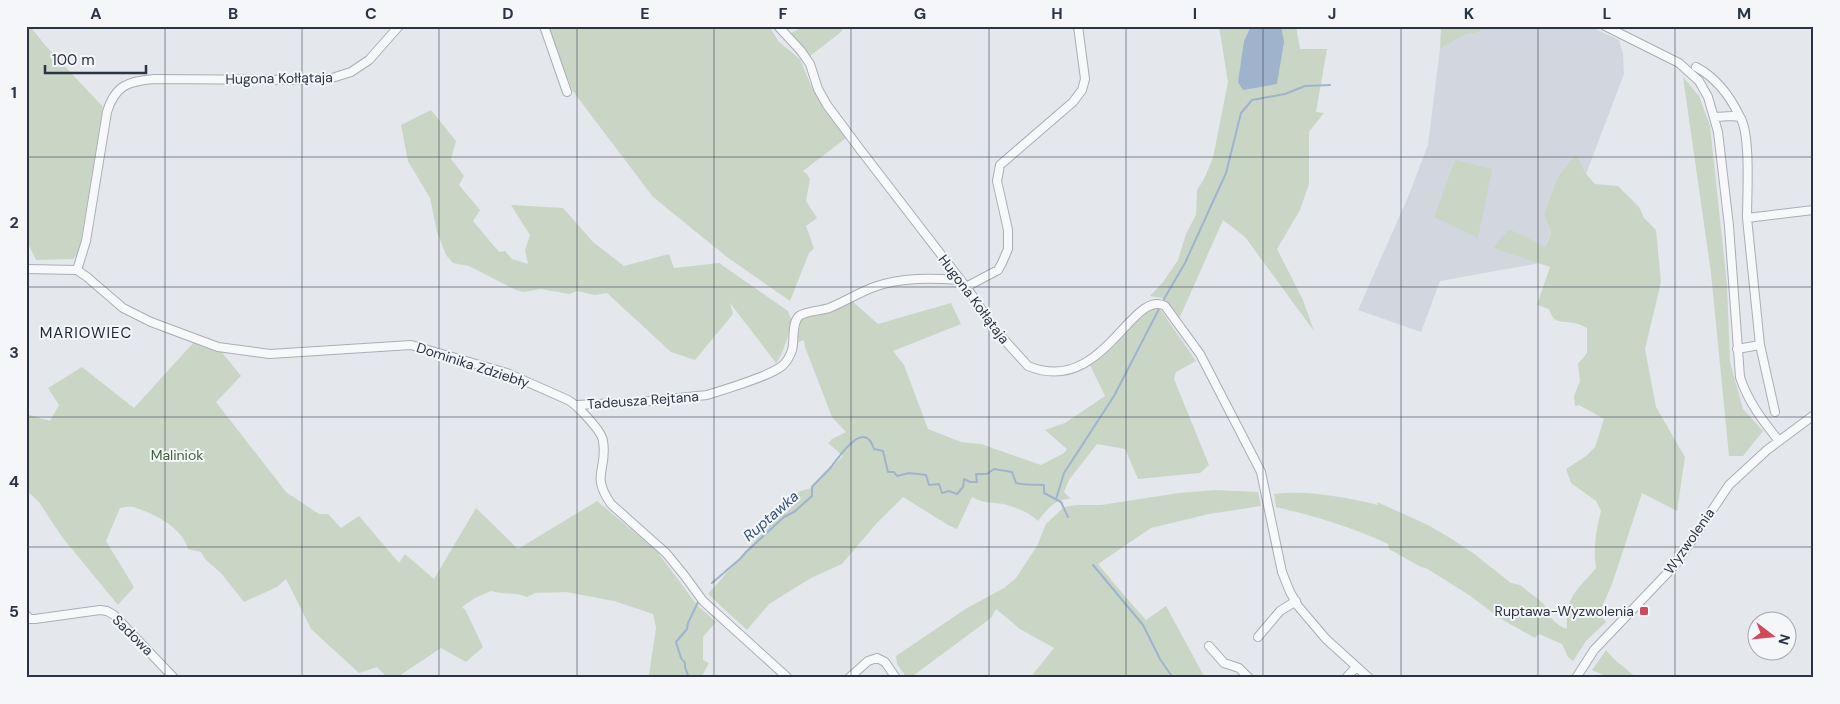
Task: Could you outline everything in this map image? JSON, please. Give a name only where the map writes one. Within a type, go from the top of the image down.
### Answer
[{"type":"street","name":"Hugona Kołłątaja","points":[[77,270],[86,241],[110,102],[119,90],[133,82],[185,78],[301,80],[343,76],[360,66],[373,55],[399,26]]},
{"type":"street","points":[[544,26],[567,92]]},
{"type":"street","name":"Hugona Kołłątaja","points":[[778,26],[810,64],[818,89],[833,113],[963,283],[990,324],[1023,362],[1036,370],[1046,371],[1068,370],[1086,363],[1103,352],[1142,309],[1152,304],[1165,306],[1200,354],[1260,472],[1282,572],[1296,601],[1326,639],[1369,678]]},
{"type":"street","points":[[963,283],[998,270],[1008,249],[1008,230],[997,181],[1000,165],[1073,102],[1082,90],[1084,79],[1078,26]]},
{"type":"street","points":[[1605,26],[1679,63],[1699,81],[1708,97],[1718,132],[1729,226],[1740,377],[1755,411],[1779,441]]},
{"type":"street","points":[[1696,67],[1715,80],[1726,92],[1740,117],[1746,136],[1747,218],[1760,345],[1775,412]]},
{"type":"street","points":[[1715,118],[1740,117]]},
{"type":"street","points":[[1747,218],[1814,210]]},
{"type":"street","points":[[26,269],[77,270]]},
{"type":"street","name":"Dominika Zdziebły","points":[[77,270],[123,308],[167,328],[218,347],[270,354],[411,345],[507,373],[577,405],[603,439],[604,451],[600,480],[605,495],[611,504],[666,553],[703,601],[788,678]]},
{"type":"street","name":"Tadeusza Rejtana","points":[[577,405],[640,402],[707,395],[717,392],[763,375],[783,365],[787,361],[792,349],[797,320],[803,314],[829,308],[874,287],[894,282],[919,278],[963,283]]},
{"type":"street","points":[[1737,348],[1760,345]]},
{"type":"street","name":"Wyzwolenia","points":[[1576,678],[1594,650],[1676,564],[1729,485],[1753,461],[1814,416]]},
{"type":"street","points":[[1258,637],[1280,612],[1296,601]]},
{"type":"street","name":"Sadowa","points":[[26,615],[30,619],[35,619],[100,610],[107,611],[114,615],[174,678]]},
{"type":"street","points":[[1209,646],[1224,662],[1239,668],[1249,678]]},
{"type":"street","points":[[849,678],[868,661],[877,658],[884,662],[896,678]]},
{"type":"street","points":[[1346,678],[1356,667]]},
{"type":"shaded area","points":[[1484,26],[1589,26],[1619,40],[1623,54],[1624,74],[1586,174],[1576,155],[1544,215],[1551,233],[1544,248],[1509,229],[1494,248],[1540,263],[1440,281],[1421,332],[1358,310],[1408,197],[1428,145],[1440,49],[1464,35],[1480,32]]},
{"type":"green space","points":[[26,26],[30,26],[45,45],[103,107],[79,253],[73,259],[36,260],[26,240]]},
{"type":"green space","points":[[548,26],[769,26],[779,42],[800,59],[812,88],[846,138],[803,171],[810,179],[806,201],[817,218],[806,226],[814,248],[809,253],[790,301],[727,257],[653,197],[572,90]]},
{"type":"green space","points":[[805,26],[844,26],[841,32],[810,56],[787,35]]},
{"type":"green space","points":[[1219,26],[1296,26],[1300,49],[1327,49],[1316,112],[1324,113],[1309,132],[1309,184],[1300,210],[1277,249],[1303,300],[1314,331],[1245,237],[1223,220],[1180,317],[1162,298],[1150,296],[1163,282],[1178,260],[1186,234],[1196,215],[1197,190],[1213,158],[1228,82]]},
{"type":"green space","points":[[1441,26],[1484,26],[1480,32],[1464,35],[1440,49]]},
{"type":"green space","points":[[1683,77],[1699,96],[1710,126],[1727,285],[1730,362],[1743,409],[1763,431],[1743,456],[1729,456],[1711,273]]},
{"type":"green space","points":[[431,110],[456,141],[451,159],[464,176],[459,185],[480,210],[473,221],[499,252],[505,251],[512,259],[528,264],[525,250],[530,235],[511,205],[563,208],[593,242],[624,266],[669,254],[674,268],[719,263],[788,311],[791,319],[790,328],[784,349],[776,363],[730,303],[733,314],[695,360],[671,352],[607,293],[595,295],[577,291],[569,294],[541,289],[523,292],[469,266],[453,263],[446,255],[437,232],[430,198],[408,161],[401,125]]},
{"type":"green space","points":[[1576,154],[1586,174],[1595,184],[1618,186],[1639,207],[1644,218],[1656,230],[1661,282],[1645,349],[1656,407],[1685,457],[1677,511],[1642,493],[1612,584],[1599,614],[1606,622],[1586,641],[1573,661],[1568,657],[1562,644],[1539,634],[1535,638],[1501,619],[1469,595],[1426,568],[1389,549],[1388,544],[1361,532],[1276,507],[1274,494],[1313,494],[1378,505],[1377,502],[1428,525],[1473,553],[1511,583],[1520,585],[1544,604],[1547,612],[1556,623],[1567,629],[1568,609],[1573,595],[1596,568],[1595,540],[1601,511],[1596,501],[1571,483],[1566,469],[1586,456],[1595,447],[1604,419],[1579,405],[1575,406],[1574,396],[1580,381],[1578,364],[1587,353],[1587,328],[1578,324],[1556,320],[1549,309],[1537,305],[1550,267],[1493,248],[1509,229],[1545,247],[1551,233],[1544,215],[1557,179]]},
{"type":"green space","points":[[1455,160],[1492,169],[1478,238],[1434,217]]},
{"type":"green space","points":[[852,301],[878,324],[951,303],[961,324],[893,351],[904,365],[928,429],[961,442],[981,444],[1041,465],[1064,453],[1067,449],[1045,430],[1065,423],[1105,396],[1090,365],[1098,361],[1113,347],[1135,321],[1150,307],[1160,309],[1196,361],[1176,372],[1174,379],[1209,465],[1200,473],[1138,479],[1125,449],[1097,444],[1069,480],[1064,492],[1070,498],[1073,498],[1061,500],[1053,505],[1038,521],[1028,513],[1015,508],[981,501],[972,497],[957,529],[903,497],[876,524],[842,564],[811,578],[769,604],[747,630],[708,594],[798,492],[811,488],[843,456],[828,443],[846,432],[832,417],[804,340],[796,343],[802,316],[835,310]]},
{"type":"green space","name":"Maliniok","points":[[194,342],[221,351],[241,376],[216,402],[286,492],[319,514],[328,514],[341,528],[359,516],[399,563],[405,554],[434,579],[476,508],[518,549],[597,501],[656,550],[697,605],[716,622],[703,637],[703,660],[709,663],[701,678],[660,678],[649,675],[656,628],[653,614],[614,601],[566,592],[535,593],[527,597],[491,591],[475,598],[462,607],[466,611],[483,647],[466,662],[441,648],[396,678],[388,678],[377,667],[359,673],[311,629],[286,579],[277,587],[244,602],[201,552],[188,549],[181,535],[168,523],[152,514],[133,507],[120,508],[106,541],[134,587],[118,605],[62,537],[39,502],[26,490],[26,414],[50,421],[59,405],[48,388],[82,367],[134,408]]},
{"type":"green space","points":[[1215,490],[1258,492],[1261,506],[1209,514],[1151,528],[1098,564],[1146,620],[1166,606],[1205,678],[1030,678],[1054,648],[1020,629],[996,609],[991,618],[910,678],[907,678],[897,664],[896,656],[967,608],[1004,588],[1016,578],[1037,546],[1046,524],[1064,507],[1101,505],[1179,493]]},
{"type":"green space","points":[[1606,650],[1637,678],[1610,678],[1592,670]]},
{"type":"water","points":[[1251,26],[1281,26],[1284,42],[1277,84],[1243,90],[1238,82],[1244,41]]},
{"type":"waterway","points":[[1164,299],[1185,263],[1226,173],[1241,113],[1252,100],[1285,94],[1305,86],[1330,85]]},
{"type":"waterway","points":[[1056,499],[1064,473],[1114,396],[1159,309]]},
{"type":"waterway","name":"Ruptawka","points":[[712,583],[784,517],[794,512],[812,496],[812,487],[846,448],[858,438],[864,437],[870,440],[874,449],[883,451],[888,472],[894,472],[897,476],[909,473],[926,475],[929,485],[939,484],[942,493],[949,491],[957,494],[963,487],[964,479],[970,482],[977,482],[976,474],[987,474],[994,469],[1012,472],[1016,483],[1044,485],[1044,493],[1061,502],[1068,517]]},
{"type":"waterway","name":"Ruptawka","points":[[1093,565],[1143,625],[1160,659],[1173,678]]},
{"type":"waterway","name":"Ruptawka","points":[[689,678],[676,642],[687,629],[699,600]]},
{"type":"place","name":"Ruptawa-Wyzwolenia","points":[[1644,611]]},
{"type":"district","name":"MARIOWIEC","points":[[86,333]]}]
